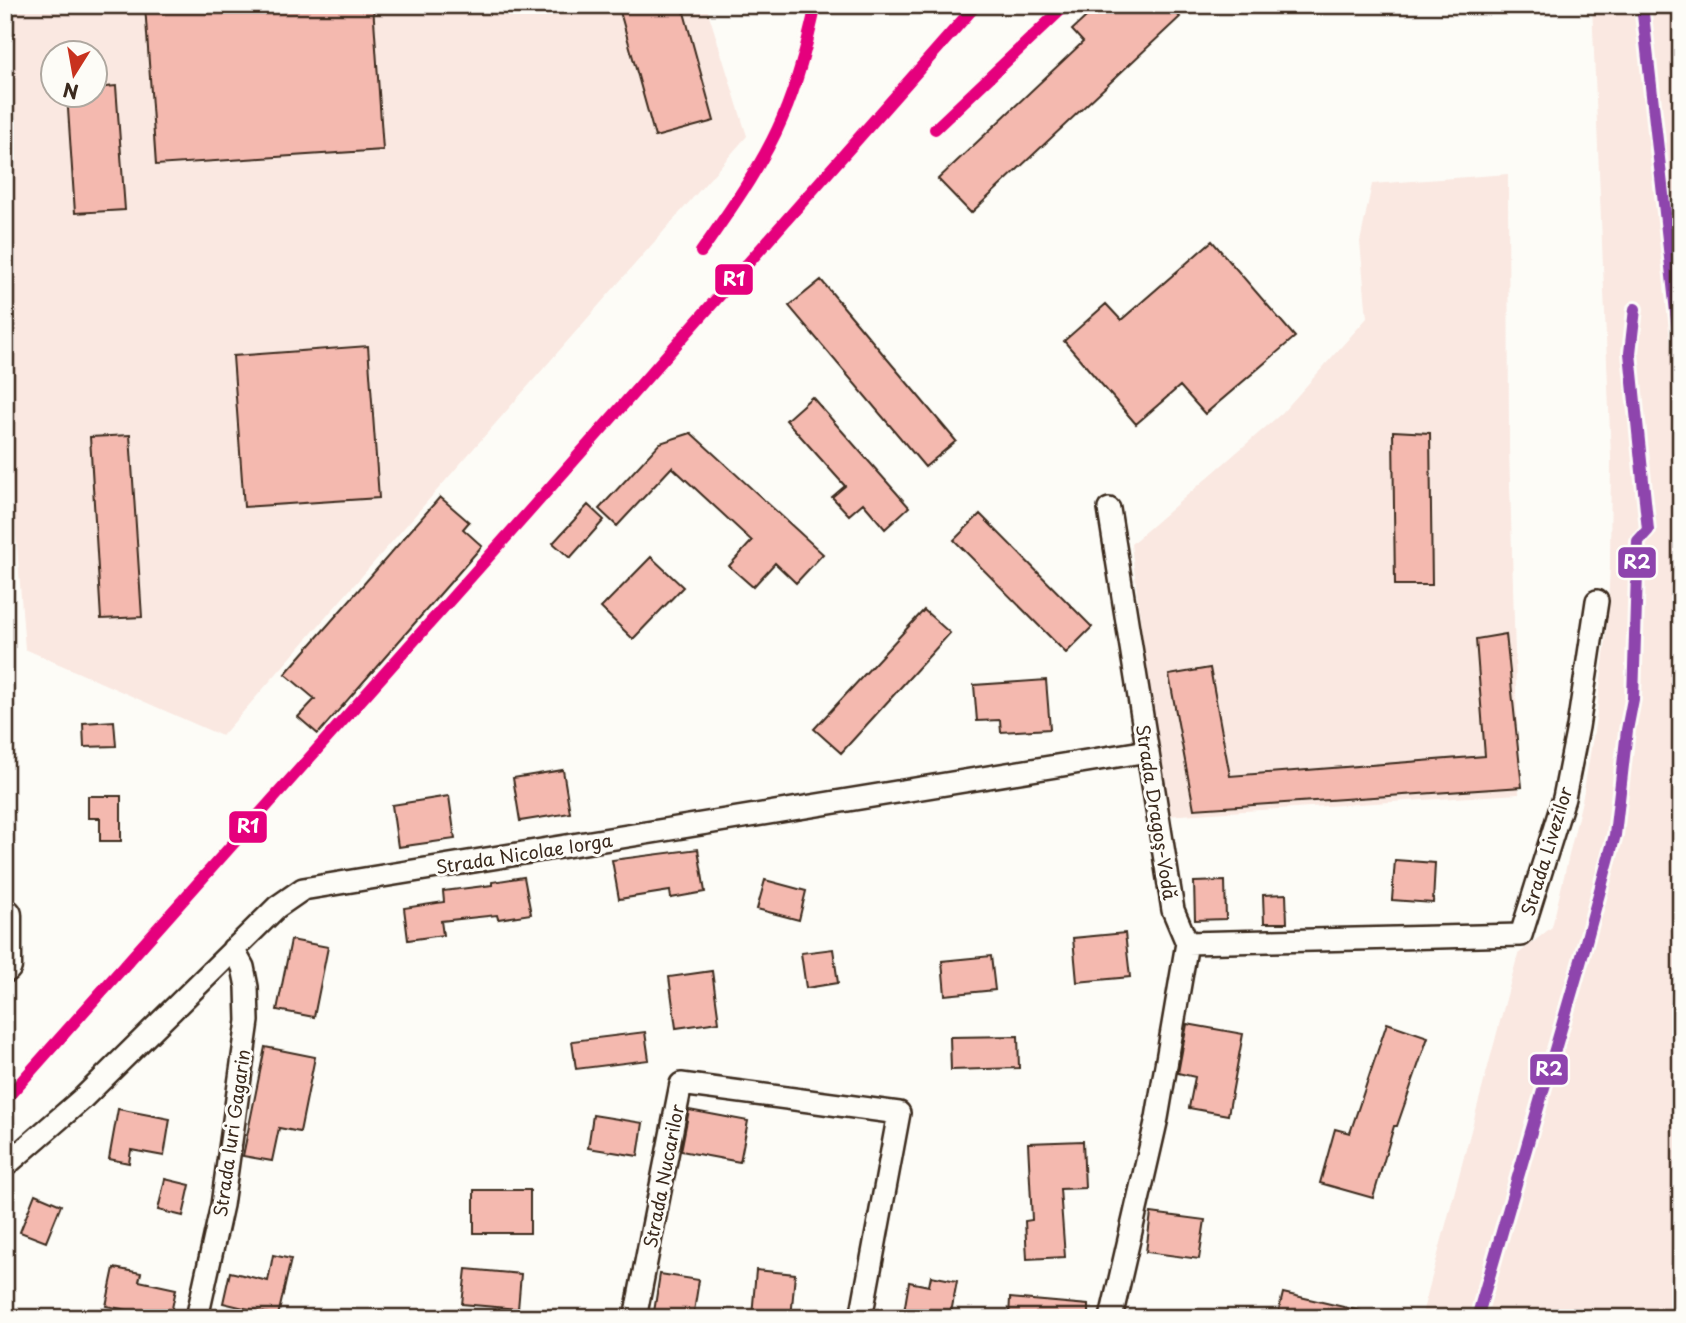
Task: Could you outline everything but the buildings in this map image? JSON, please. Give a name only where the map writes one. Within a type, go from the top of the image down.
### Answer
[{"type":"street","name":"Strada Dragoş-Vodă","points":[[1109,509],[1173,910],[1186,943]]},
{"type":"street","name":"Strada Livezilor","points":[[1186,943],[1521,935],[1564,798],[1597,601]]},
{"type":"street","name":"Strada Nicolae Iorga","points":[[5,1166],[82,1099],[276,907],[303,889],[1148,751]]},
{"type":"street","points":[[5,915],[5,966]]},
{"type":"street","points":[[1111,1318],[1157,1118],[1186,943]]},
{"type":"street","name":"Strada Iuri Gagarin","points":[[197,1318],[222,1205],[248,1020],[247,987],[243,967],[233,949]]},
{"type":"street","name":"Strada Nucarilor","points":[[635,1318],[681,1084],[899,1113],[861,1318]]},
{"type":"shaded area","points":[[5,5],[706,5],[747,136],[222,736],[25,649],[5,392]]},
{"type":"shaded area","points":[[1592,5],[1681,5],[1681,1318],[1421,1318],[1518,954],[1552,927],[1583,796],[1596,719],[1606,639],[1611,457]]},
{"type":"shaded area","points":[[1508,174],[1509,448],[1519,794],[1164,816],[1131,544],[1282,413],[1367,318],[1360,242],[1372,184]]},
{"type":"transit line","name":"R1","points":[[701,252],[745,187],[774,136],[797,77],[816,5]]},
{"type":"transit line","name":"R1","points":[[5,1100],[976,5]]},
{"type":"transit line","name":"R1","points":[[935,129],[1066,5]]},
{"type":"transit line","name":"R2","points":[[1642,5],[1681,357]]},
{"type":"transit line","name":"R2","points":[[1477,1318],[1615,835],[1633,699],[1638,541],[1648,530],[1630,353],[1635,309]]}]
